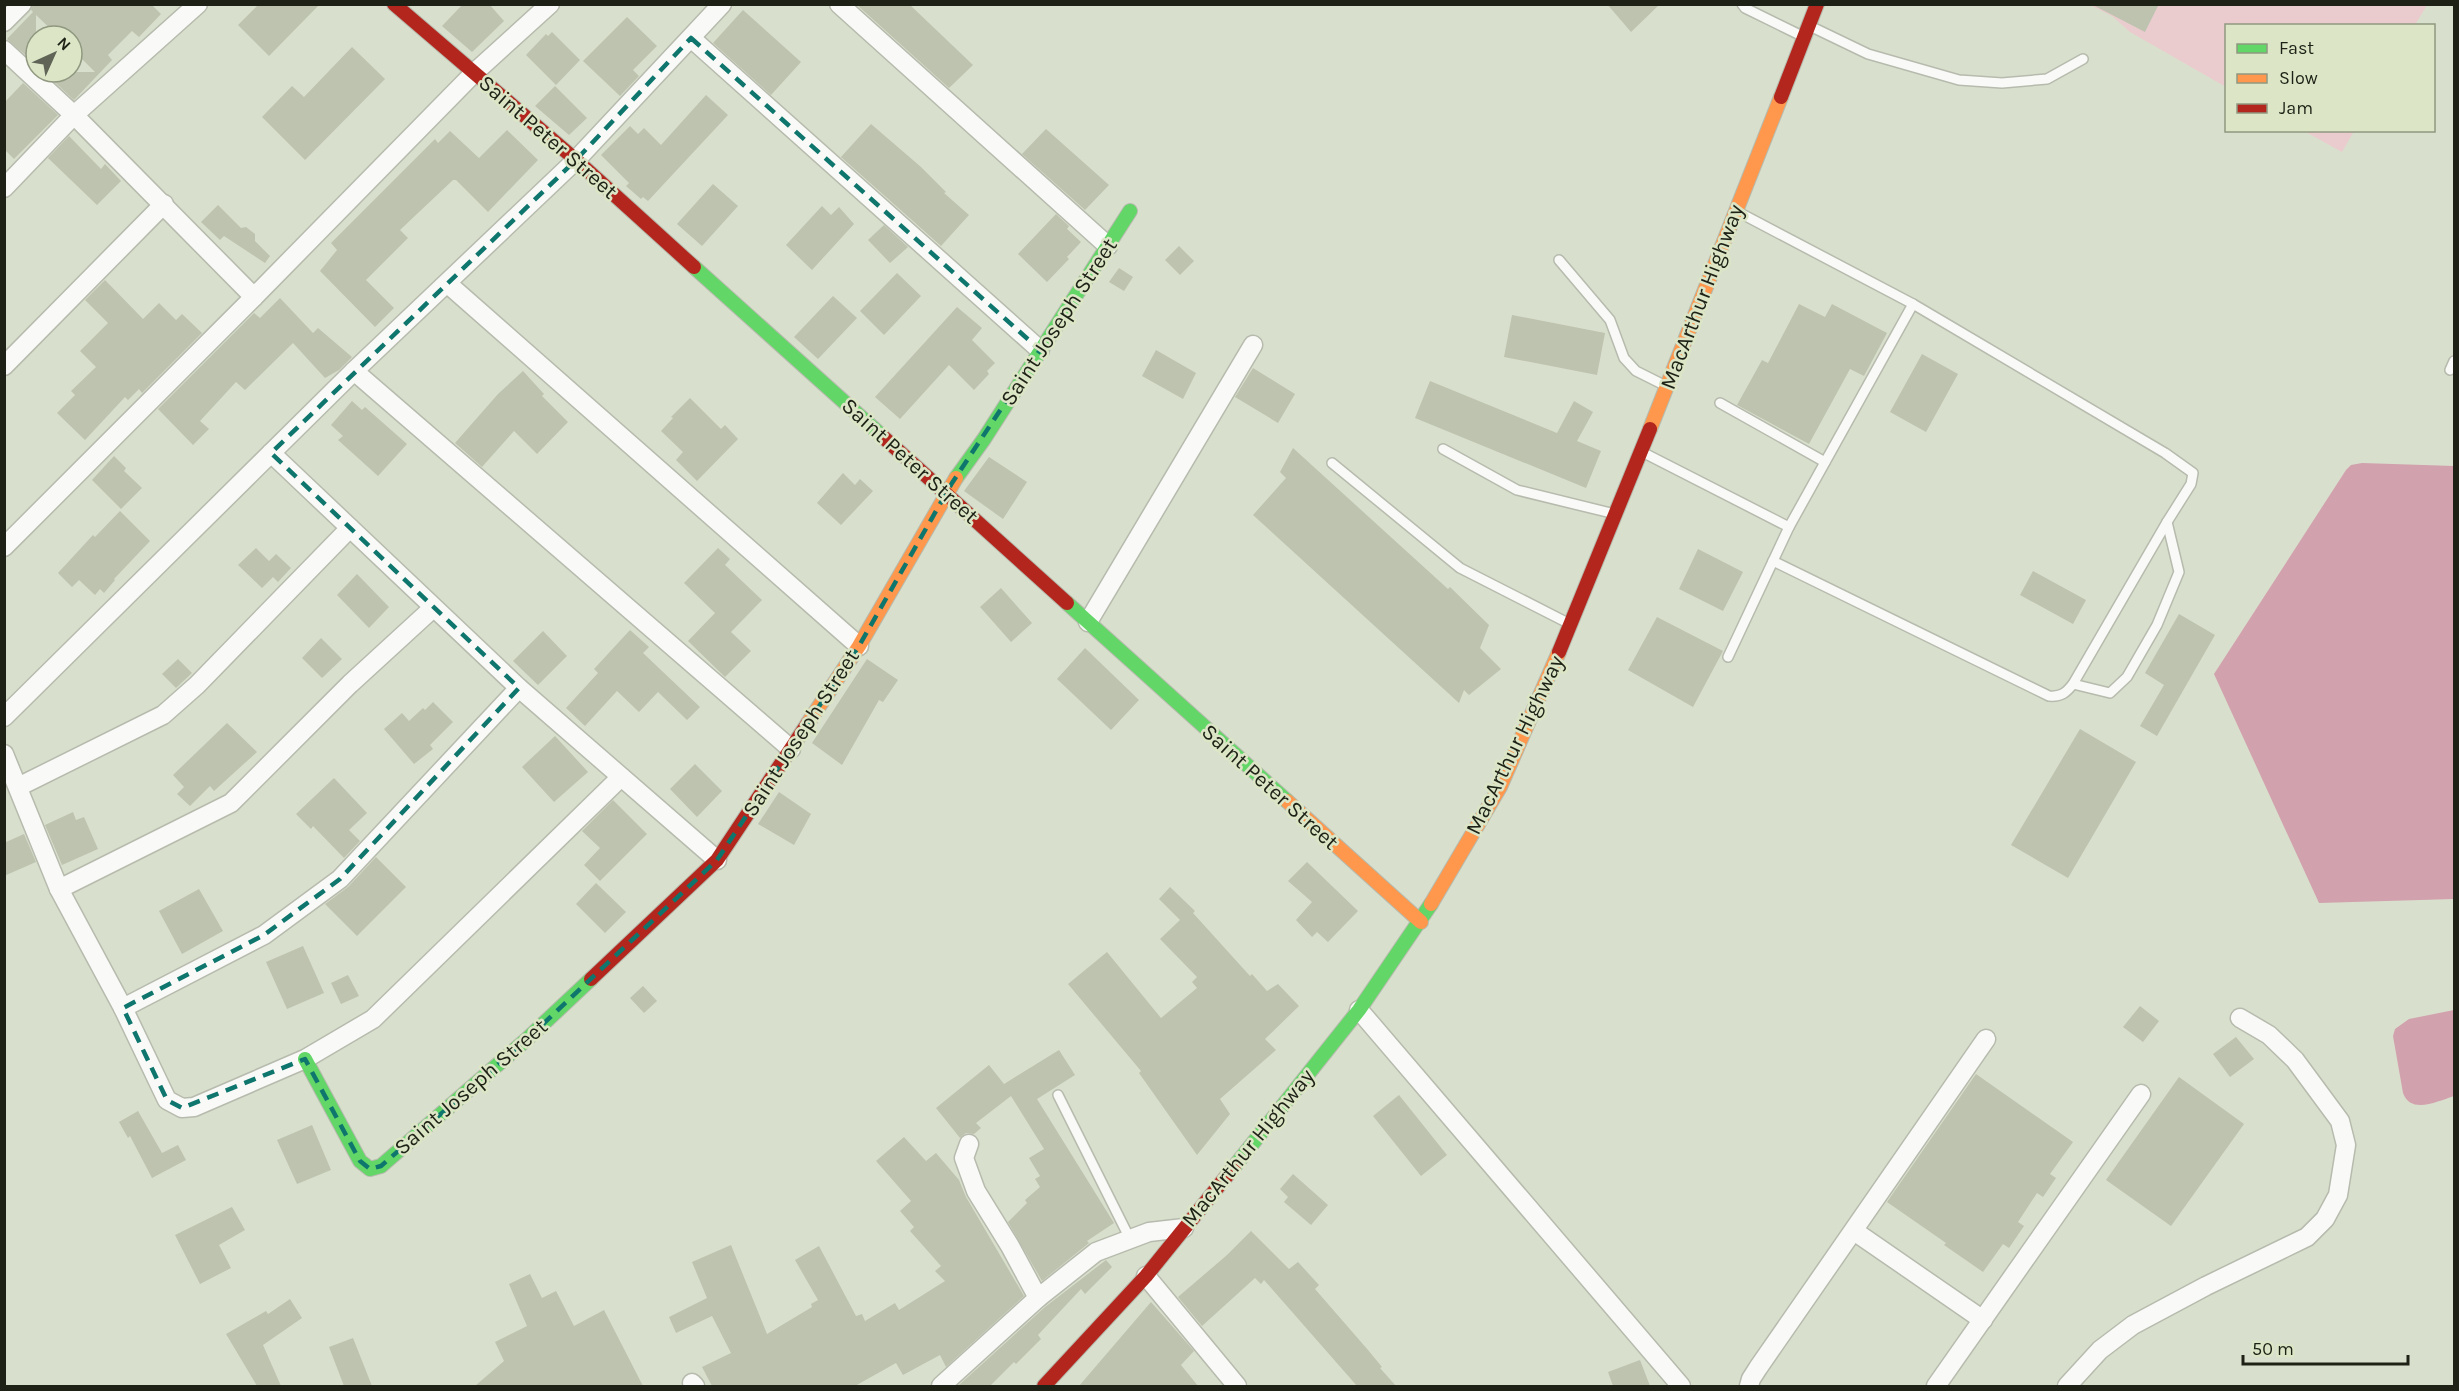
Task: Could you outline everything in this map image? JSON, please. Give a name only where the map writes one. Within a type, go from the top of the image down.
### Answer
[{"type":"main road","name":"Saint Peter Street","points":[[394,4],[576,160],[1421,922]]},
{"type":"main road","name":"MacArthur Highway","points":[[1044,1386],[1146,1276],[1359,1010],[1421,922],[1500,786],[1571,625],[1668,387],[1817,4]]},
{"type":"main road","name":"Saint Joseph Street","points":[[305,1059],[360,1161],[370,1169],[381,1166],[526,1040],[717,860],[859,646],[946,494],[1130,211]]},
{"type":"street","points":[[4,22],[22,4]]},
{"type":"street","points":[[4,188],[74,116],[198,4]]},
{"type":"street","points":[[4,547],[474,73],[550,4]]},
{"type":"street","points":[[4,717],[354,371],[576,160],[722,4]]},
{"type":"street","points":[[839,4],[1108,246]]},
{"type":"street","points":[[691,38],[1040,350]]},
{"type":"street","points":[[4,50],[164,204],[254,297]]},
{"type":"street","points":[[4,366],[164,204]]},
{"type":"street","points":[[448,284],[859,646]]},
{"type":"street","points":[[1088,622],[1253,345]]},
{"type":"street","points":[[354,371],[791,749]]},
{"type":"street","points":[[271,453],[519,688],[717,860]]},
{"type":"street","points":[[18,787],[163,715],[197,685],[350,528]]},
{"type":"street","points":[[59,889],[231,803],[350,684],[433,608]]},
{"type":"street","points":[[123,1008],[264,935],[340,879],[519,688]]},
{"type":"street","points":[[4,754],[59,889],[123,1008],[167,1100],[182,1108],[194,1107],[305,1059],[373,1020],[621,777]]},
{"type":"street","points":[[1359,1010],[1682,1386]]},
{"type":"street","points":[[2067,1386],[2100,1350],[2133,1325],[2206,1286],[2307,1237],[2325,1220],[2338,1194],[2346,1145],[2340,1121],[2295,1060],[2269,1035],[2240,1018]]},
{"type":"street","points":[[1749,1386],[1758,1368],[1986,1039]]},
{"type":"street","points":[[1936,1386],[2142,1094]]},
{"type":"street","points":[[969,1144],[964,1158],[976,1191],[1010,1246],[1038,1298]]},
{"type":"street","points":[[941,1386],[1038,1298],[1095,1252],[1149,1232],[1184,1228]]},
{"type":"street","points":[[1854,1232],[1983,1320]]},
{"type":"street","points":[[1146,1276],[1237,1386]]},
{"type":"lane","points":[[1742,4],[1745,8],[1868,54],[1959,80],[2002,83],[2047,79],[2083,60]]},
{"type":"lane","points":[[1735,211],[1913,304],[2165,453],[2193,473],[2191,484],[2073,684],[2067,693],[2055,696],[2049,696],[1773,561]]},
{"type":"lane","points":[[1559,260],[1610,320],[1624,358],[1636,371],[1668,387]]},
{"type":"lane","points":[[1728,657],[1789,527],[1913,304]]},
{"type":"lane","points":[[1720,403],[1825,462]]},
{"type":"lane","points":[[1443,449],[1517,490],[1616,514]]},
{"type":"lane","points":[[1641,452],[1789,527]]},
{"type":"lane","points":[[1332,463],[1460,568],[1571,625]]},
{"type":"lane","points":[[2073,684],[2110,693],[2127,677],[2157,625],[2180,572],[2167,522]]},
{"type":"lane","points":[[1058,1095],[1130,1239]]},
{"type":"highlighted area","points":[[691,38],[1040,350],[952,483],[859,646],[717,860],[526,1040],[381,1166],[370,1169],[360,1161],[305,1059],[182,1108],[167,1100],[123,1008],[264,935],[340,879],[519,688],[271,453],[576,160]]},
{"type":"shaded area","points":[[2090,5],[2427,5],[2416,24],[2225,24],[2225,86],[2130,32],[2112,16]]},
{"type":"shaded area","points":[[2306,132],[2353,132],[2342,152]]},
{"type":"shaded area","points":[[2362,463],[2454,466],[2454,899],[2319,903],[2214,674],[2346,470],[2351,465]]},
{"type":"shaded area","points":[[2454,1010],[2454,1096],[2426,1105],[2412,1103],[2403,1093],[2393,1036],[2395,1029],[2409,1019]]},
{"type":"building","points":[[33,4],[151,4],[161,14],[139,37],[132,31],[108,55],[112,60],[74,100],[57,84],[84,84],[84,72],[95,72],[84,61],[84,24],[45,24],[36,15],[36,24],[24,24],[24,54],[7,39],[33,12],[31,10]]},
{"type":"building","points":[[259,4],[320,4],[269,56],[238,25]]},
{"type":"building","points":[[463,4],[489,4],[504,21],[472,52],[442,26]]},
{"type":"building","points":[[856,4],[909,4],[973,65],[949,88]]},
{"type":"building","points":[[1607,4],[1660,4],[1631,32]]},
{"type":"building","points":[[2091,4],[2159,4],[2145,32]]},
{"type":"building","points":[[743,10],[801,62],[771,95],[713,43]]},
{"type":"building","points":[[627,17],[657,46],[633,70],[639,76],[620,96],[583,61]]},
{"type":"building","points":[[552,32],[580,60],[556,85],[526,55],[546,34],[548,36]]},
{"type":"building","points":[[352,47],[385,79],[305,160],[262,117],[292,86],[304,97]]},
{"type":"building","points":[[23,83],[58,115],[14,159],[4,149],[4,103]]},
{"type":"building","points":[[555,86],[587,118],[569,135],[535,106]]},
{"type":"building","points":[[706,95],[728,115],[648,201],[643,197],[641,199],[626,186],[629,183],[601,155],[630,126],[638,134],[644,128],[661,145]]},
{"type":"building","points":[[871,124],[921,167],[946,192],[944,193],[969,215],[941,246],[841,157]]},
{"type":"building","points":[[1046,129],[1109,185],[1085,210],[1022,154]]},
{"type":"building","points":[[507,130],[538,160],[488,212],[456,180],[453,180],[400,230],[408,238],[366,280],[394,308],[375,327],[320,271],[337,250],[331,243],[435,139],[438,143],[450,131],[479,158]]},
{"type":"building","points":[[69,136],[101,169],[105,164],[121,181],[97,205],[48,158]]},
{"type":"building","points":[[713,184],[738,206],[702,246],[677,224]]},
{"type":"building","points":[[218,205],[241,228],[246,227],[255,234],[255,241],[270,256],[265,263],[224,236],[220,240],[201,222]]},
{"type":"building","points":[[822,206],[831,215],[839,207],[854,224],[812,270],[786,245]]},
{"type":"building","points":[[1056,214],[1081,242],[1067,257],[1069,259],[1047,282],[1018,254]]},
{"type":"building","points":[[884,225],[908,247],[890,263],[868,240]]},
{"type":"building","points":[[1179,246],[1194,261],[1180,275],[1165,260]]},
{"type":"building","points":[[1119,268],[1133,277],[1124,291],[1109,282]]},
{"type":"building","points":[[897,273],[921,296],[884,335],[860,311]]},
{"type":"building","points":[[105,280],[143,319],[159,303],[176,320],[182,314],[202,333],[142,393],[139,389],[128,400],[125,397],[85,440],[57,413],[75,395],[71,391],[96,367],[80,351],[108,323],[85,300]]},
{"type":"building","points":[[833,296],[857,318],[818,359],[794,337]]},
{"type":"building","points":[[280,298],[313,333],[318,328],[352,357],[339,370],[325,378],[293,343],[245,390],[236,382],[200,421],[209,429],[193,445],[158,409],[254,313],[260,318]]},
{"type":"building","points":[[1799,304],[1825,317],[1832,304],[1887,333],[1864,376],[1850,369],[1809,444],[1737,405],[1762,360],[1768,363]]},
{"type":"building","points":[[957,307],[982,328],[972,340],[995,363],[987,371],[989,374],[974,390],[949,365],[900,419],[875,397]]},
{"type":"building","points":[[1512,315],[1605,333],[1597,375],[1504,357]]},
{"type":"building","points":[[1156,350],[1196,373],[1183,399],[1142,376]]},
{"type":"building","points":[[1922,354],[1958,374],[1926,432],[1890,412]]},
{"type":"building","points":[[1253,368],[1295,394],[1278,423],[1235,397]]},
{"type":"building","points":[[523,371],[544,394],[542,396],[568,422],[537,454],[514,431],[482,467],[455,443],[498,394]]},
{"type":"building","points":[[1430,381],[1557,433],[1574,401],[1593,412],[1577,441],[1601,451],[1586,488],[1415,418]]},
{"type":"building","points":[[690,398],[721,429],[725,425],[738,439],[697,481],[676,460],[683,452],[661,431]]},
{"type":"building","points":[[352,401],[362,410],[365,407],[407,444],[378,476],[338,440],[343,436],[331,425]]},
{"type":"building","points":[[1293,448],[1448,589],[1450,587],[1489,625],[1480,648],[1501,669],[1469,695],[1464,690],[1459,703],[1253,515],[1286,478],[1280,472]]},
{"type":"building","points":[[114,456],[126,468],[124,471],[142,488],[121,509],[92,480]]},
{"type":"building","points":[[989,457],[1027,482],[1003,519],[964,491]]},
{"type":"building","points":[[843,473],[855,485],[860,479],[873,491],[841,525],[817,503]]},
{"type":"building","points":[[120,511],[150,541],[104,593],[100,589],[95,595],[79,580],[72,587],[58,573],[93,535],[95,537]]},
{"type":"building","points":[[256,548],[269,561],[276,554],[291,568],[278,582],[273,577],[262,588],[238,565]]},
{"type":"building","points":[[718,548],[730,559],[725,565],[762,600],[731,632],[751,651],[725,677],[688,641],[715,613],[684,583]]},
{"type":"building","points":[[1698,549],[1743,572],[1723,611],[1679,589]]},
{"type":"building","points":[[2033,571],[2086,600],[2073,624],[2020,595]]},
{"type":"building","points":[[357,574],[389,607],[369,628],[337,595]]},
{"type":"building","points":[[1001,588],[1032,623],[1011,642],[980,607]]},
{"type":"building","points":[[2179,614],[2215,635],[2157,736],[2140,726],[2164,685],[2145,673]]},
{"type":"building","points":[[1657,617],[1723,651],[1693,707],[1628,670]]},
{"type":"building","points":[[630,630],[649,647],[643,653],[700,707],[687,720],[658,692],[639,712],[617,691],[585,726],[566,708],[598,673],[594,669]]},
{"type":"building","points":[[543,631],[567,656],[538,685],[513,661]]},
{"type":"building","points":[[321,638],[342,659],[322,678],[302,658]]},
{"type":"building","points":[[1085,648],[1139,700],[1111,730],[1057,679]]},
{"type":"building","points":[[178,659],[192,673],[176,688],[162,674]]},
{"type":"building","points":[[867,659],[898,680],[883,702],[879,700],[842,765],[812,743]]},
{"type":"building","points":[[433,702],[453,722],[430,745],[433,749],[414,764],[384,729],[402,713],[409,721]]},
{"type":"building","points":[[227,723],[257,752],[214,791],[210,786],[190,806],[177,794],[184,787],[173,775]]},
{"type":"building","points":[[2080,729],[2136,762],[2068,878],[2011,845]]},
{"type":"building","points":[[555,736],[588,772],[554,802],[522,767]]},
{"type":"building","points":[[695,764],[722,791],[697,817],[670,789]]},
{"type":"building","points":[[334,778],[367,813],[349,830],[360,841],[344,858],[313,826],[311,829],[296,814]]},
{"type":"building","points":[[779,792],[811,814],[794,845],[758,824]]},
{"type":"building","points":[[613,800],[647,834],[600,881],[584,865],[600,848],[582,831]]},
{"type":"building","points":[[73,812],[76,820],[84,817],[98,849],[62,865],[45,825]]},
{"type":"building","points":[[24,834],[36,862],[4,876],[4,843]]},
{"type":"building","points":[[376,857],[406,887],[357,936],[325,904],[348,887]]},
{"type":"building","points":[[1307,862],[1358,911],[1328,942],[1317,932],[1312,937],[1296,920],[1312,902],[1288,881]]},
{"type":"building","points":[[596,883],[626,912],[605,933],[576,904]]},
{"type":"building","points":[[1170,887],[1195,911],[1193,913],[1250,976],[1252,974],[1267,991],[1278,984],[1299,1006],[1265,1039],[1276,1050],[1220,1099],[1230,1114],[1197,1155],[1139,1073],[1141,1071],[1068,984],[1107,952],[1161,1018],[1197,988],[1192,982],[1197,977],[1160,939],[1180,920],[1159,899]]},
{"type":"building","points":[[199,889],[223,931],[182,954],[159,911]]},
{"type":"building","points":[[303,946],[324,993],[287,1009],[266,962]]},
{"type":"building","points":[[348,975],[359,996],[341,1004],[331,983]]},
{"type":"building","points":[[643,986],[657,1001],[644,1013],[630,998]]},
{"type":"building","points":[[2140,1006],[2159,1021],[2143,1042],[2123,1027]]},
{"type":"building","points":[[2236,1037],[2254,1059],[2230,1077],[2213,1054]]},
{"type":"building","points":[[1059,1050],[1075,1075],[1037,1099],[1114,1223],[1087,1241],[1089,1243],[1042,1281],[1008,1222],[1027,1203],[1025,1200],[1040,1187],[1035,1179],[1040,1176],[1029,1158],[1044,1149],[1011,1096],[976,1123],[981,1128],[974,1134],[966,1133],[960,1138],[936,1108],[989,1065],[1004,1084]]},
{"type":"building","points":[[1976,1074],[2073,1142],[2050,1174],[2056,1178],[2043,1197],[2037,1193],[2018,1222],[2024,1226],[2009,1248],[2003,1244],[1983,1272],[1887,1202]]},
{"type":"building","points":[[2179,1077],[2244,1124],[2171,1226],[2106,1180]]},
{"type":"building","points":[[1399,1095],[1447,1155],[1421,1176],[1373,1116]]},
{"type":"building","points":[[138,1111],[162,1153],[178,1145],[186,1160],[152,1178],[130,1136],[128,1138],[119,1122]]},
{"type":"building","points":[[312,1125],[331,1170],[297,1184],[277,1140]]},
{"type":"building","points":[[904,1137],[926,1161],[936,1153],[959,1180],[966,1197],[1024,1296],[946,1367],[940,1355],[903,1375],[896,1363],[855,1386],[712,1386],[702,1367],[731,1353],[712,1316],[676,1333],[669,1317],[707,1298],[692,1262],[731,1245],[767,1334],[812,1307],[811,1304],[818,1300],[795,1260],[819,1246],[856,1316],[862,1314],[865,1321],[895,1303],[899,1310],[945,1281],[935,1271],[941,1266],[910,1231],[914,1227],[900,1211],[911,1201],[876,1161]]},
{"type":"building","points":[[1293,1174],[1328,1205],[1311,1225],[1284,1202],[1288,1197],[1280,1189]]},
{"type":"building","points":[[232,1207],[245,1230],[219,1245],[231,1268],[200,1284],[175,1235]]},
{"type":"building","points":[[1251,1231],[1289,1269],[1298,1262],[1319,1285],[1315,1289],[1396,1386],[1357,1386],[1264,1280],[1261,1284],[1255,1278],[1202,1326],[1178,1297]]},
{"type":"building","points":[[1106,1260],[1112,1267],[1085,1294],[1081,1289],[1038,1335],[1041,1339],[1016,1364],[1014,1362],[990,1386],[959,1385],[1045,1307]]},
{"type":"building","points":[[530,1274],[542,1298],[556,1291],[574,1326],[604,1310],[643,1386],[475,1386],[504,1361],[495,1342],[527,1326],[509,1284]]},
{"type":"building","points":[[290,1299],[302,1318],[263,1345],[281,1386],[257,1386],[226,1334],[266,1311],[268,1314]]},
{"type":"building","points":[[1151,1302],[1194,1351],[1181,1365],[1198,1386],[1079,1386]]},
{"type":"building","points":[[353,1338],[372,1386],[344,1386],[329,1347]]},
{"type":"building","points":[[1640,1360],[1650,1386],[1613,1386],[1608,1372]]},
{"type":"traffic: fast","points":[[956,478],[984,439],[1130,211]]},
{"type":"traffic: fast","points":[[694,267],[882,436]]},
{"type":"traffic: fast","points":[[1067,603],[1287,801]]},
{"type":"traffic: fast","points":[[1234,1167],[1359,1010],[1431,904]]},
{"type":"traffic: fast","points":[[305,1059],[360,1161],[370,1169],[381,1166],[526,1040],[591,979]]},
{"type":"traffic: slow","points":[[1650,429],[1781,97]]},
{"type":"traffic: slow","points":[[808,723],[859,646],[956,478]]},
{"type":"traffic: slow","points":[[1431,904],[1500,787],[1559,652]]},
{"type":"traffic: slow","points":[[1287,801],[1421,922]]},
{"type":"traffic: jam","points":[[394,4],[576,160],[694,267]]},
{"type":"traffic: jam","points":[[1781,97],[1817,4]]},
{"type":"traffic: jam","points":[[1559,652],[1650,429]]},
{"type":"traffic: jam","points":[[882,436],[1067,603]]},
{"type":"traffic: jam","points":[[591,979],[717,860],[808,723]]},
{"type":"traffic: jam","points":[[1044,1386],[1146,1276],[1234,1167]]}]
